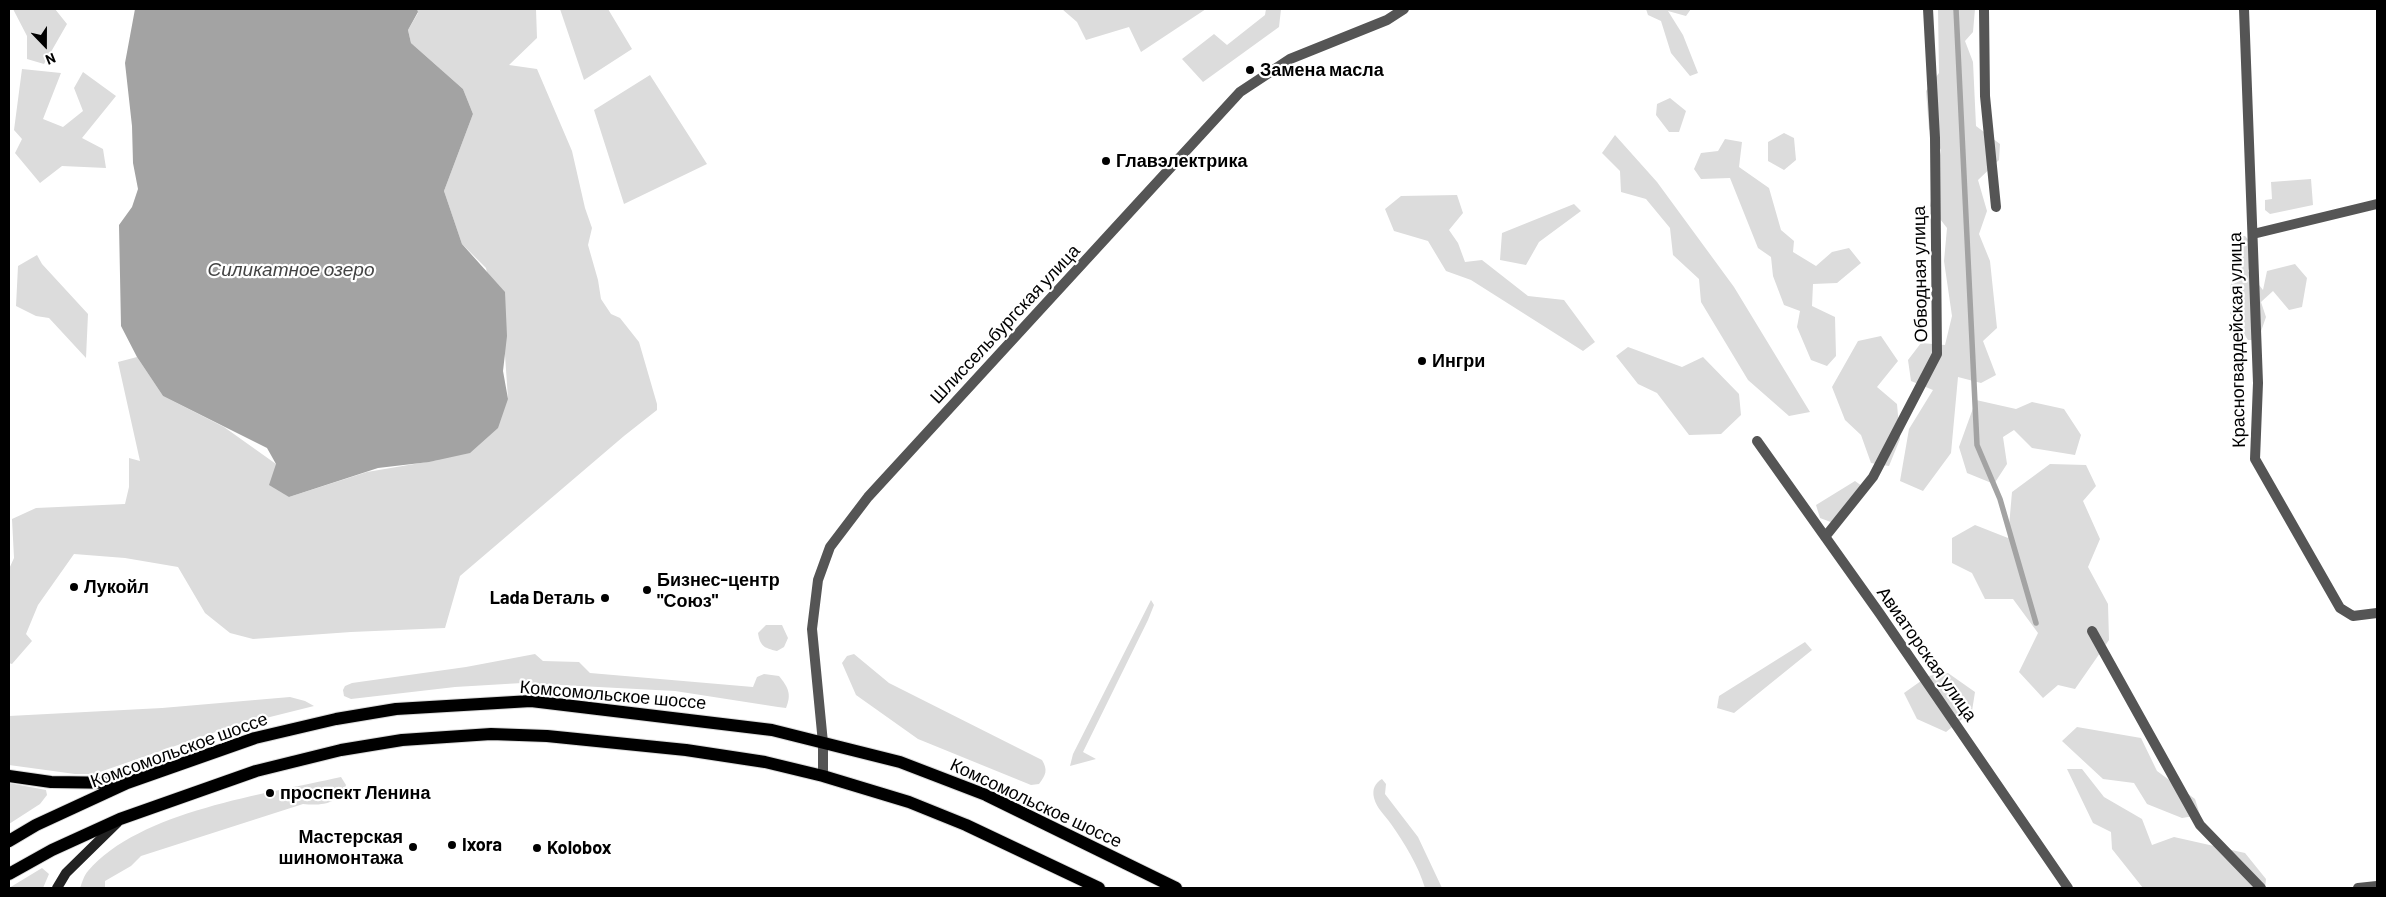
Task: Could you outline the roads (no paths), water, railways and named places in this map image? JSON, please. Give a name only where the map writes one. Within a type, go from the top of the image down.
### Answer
[{"type":"main road","name":"Комсомольское шоссе","points":[[9,841],[36,824],[127,783],[255,738],[336,719],[416,708],[531,701],[772,730],[900,762],[986,795],[1176,888]]},
{"type":"main road","points":[[9,874],[52,850],[120,820],[256,771],[341,750],[402,740],[490,734],[547,736],[686,750],[765,762],[823,776],[909,802],[966,825],[1099,888]]},
{"type":"main road","points":[[9,776],[50,782],[127,783]]},
{"type":"main road","points":[[57,888],[66,873],[120,820]]},
{"type":"street","name":"Шлиссельбургская улица","points":[[823,776],[823,742],[812,629],[818,580],[830,547],[868,497],[1240,92],[1290,59],[1387,20],[1404,9]]},
{"type":"street","name":"Обводная улица","points":[[1825,537],[1873,476],[1937,354],[1935,138],[1928,9]]},
{"type":"street","points":[[1984,9],[1985,96],[1996,207]]},
{"type":"street","name":"Красногвардейская улица","points":[[2244,9],[2258,383],[2255,458],[2340,608],[2353,616],[2377,613]]},
{"type":"street","points":[[2253,234],[2377,204]]},
{"type":"street","name":"Авиаторская улица","points":[[1757,441],[2068,888]]},
{"type":"street","points":[[2092,631],[2200,825],[2261,888]]},
{"type":"street","points":[[2358,888],[2377,886]]},
{"type":"water","name":"Силикатное озеро","points":[[135,9],[417,9],[418,12],[408,30],[411,43],[463,89],[473,114],[444,191],[462,244],[505,292],[507,336],[503,371],[508,399],[498,428],[470,453],[429,462],[378,468],[289,497],[269,485],[276,464],[267,448],[163,396],[137,357],[121,326],[119,225],[132,207],[138,189],[133,163],[132,126],[125,63]]},
{"type":"waterway","points":[[1956,9],[1977,445],[2000,499],[2036,623]]},
{"type":"place","name":"Замена масла","points":[[1250,70]]},
{"type":"place","name":"Главэлектрика","points":[[1106,161]]},
{"type":"place","name":"Ингри","points":[[1422,361]]},
{"type":"place","name":"Лукойл","points":[[74,587]]},
{"type":"place","name":"Бизнес-центр \"Союз\"","points":[[647,590]]},
{"type":"place","name":"Lada Dеталь","points":[[605,598]]},
{"type":"place","name":"проспект Ленина","points":[[270,793]]},
{"type":"place","name":"Ixora","points":[[452,845]]},
{"type":"place","name":"Мастерская шиномонтажа","points":[[413,847]]},
{"type":"place","name":"Kolobox","points":[[537,848]]}]
